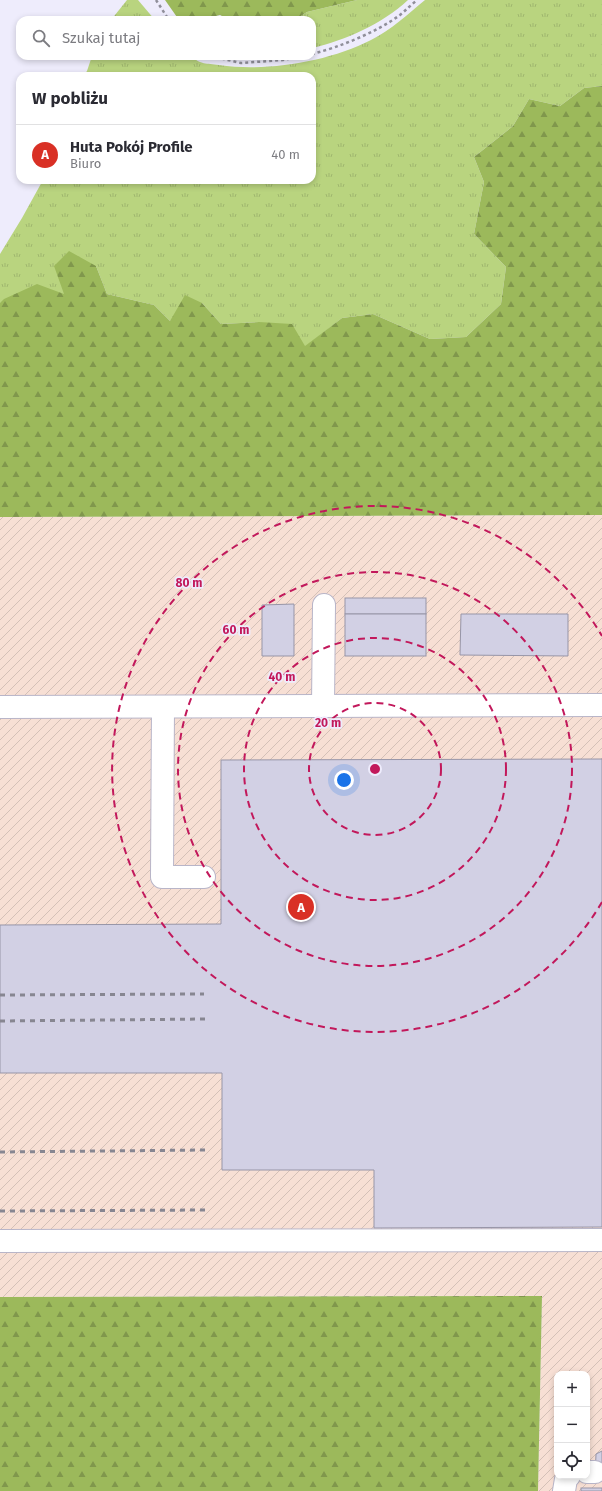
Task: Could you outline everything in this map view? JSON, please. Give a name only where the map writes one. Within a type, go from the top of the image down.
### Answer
[{"type":"lane","points":[[323,706],[324,605]]},
{"type":"lane","points":[[0,707],[602,705]]},
{"type":"lane","points":[[163,707],[162,877],[204,877]]},
{"type":"lane","points":[[0,1241],[602,1240]]},
{"type":"lane","points":[[564,1491],[566,1479]]},
{"type":"path","points":[[156,0],[166,16]]},
{"type":"path","points":[[316,53],[328,50],[366,35],[400,15],[417,0]]},
{"type":"path","points":[[231,60],[241,62],[283,60]]},
{"type":"shaded area","points":[[602,515],[602,1491],[538,1491],[542,1296],[0,1297],[0,517]]},
{"type":"green space","points":[[127,0],[138,0],[152,16],[114,16]]},
{"type":"green space","points":[[165,0],[357,0],[307,12],[301,16],[176,16]]},
{"type":"green space","points":[[357,0],[408,0],[398,9],[375,24],[350,36],[316,47],[316,16],[301,16],[307,12]]},
{"type":"green space","points":[[425,0],[602,0],[602,86],[584,88],[560,106],[529,99],[513,126],[474,157],[484,182],[474,234],[506,267],[501,304],[466,337],[430,339],[373,314],[342,318],[305,347],[259,322],[221,324],[202,303],[170,321],[154,305],[107,294],[96,266],[65,294],[0,303],[0,254],[41,184],[316,184],[316,72],[86,72],[91,60],[197,60],[204,63],[237,67],[276,66],[316,60],[354,48],[378,36]]},
{"type":"green space","points":[[602,86],[602,515],[0,517],[0,303],[4,299],[37,284],[64,294],[54,266],[69,251],[96,266],[107,294],[154,305],[170,321],[185,295],[202,303],[221,324],[259,322],[292,324],[305,346],[342,318],[373,314],[430,339],[466,337],[501,304],[506,267],[474,234],[484,182],[474,157],[513,126],[529,99],[560,106],[584,88]]},
{"type":"green space","points":[[542,1296],[538,1491],[0,1491],[0,1297]]},
{"type":"building","points":[[345,598],[426,598],[426,614],[345,614]]},
{"type":"building","points":[[294,604],[294,656],[262,656],[262,605]]},
{"type":"building","points":[[345,614],[426,614],[426,656],[345,656]]},
{"type":"building","points":[[461,614],[568,614],[568,656],[460,655]]},
{"type":"building","points":[[602,759],[602,1227],[374,1228],[374,1170],[222,1170],[222,1073],[0,1073],[0,925],[221,924],[221,760]]},
{"type":"building","points":[[602,1451],[602,1480],[595,1480],[596,1454]]},
{"type":"building","points":[[581,1488],[602,1488],[602,1491],[581,1491]]},
{"type":"railway","points":[[0,995],[204,994]]},
{"type":"railway","points":[[0,1021],[206,1019]]},
{"type":"railway","points":[[0,1152],[205,1150]]},
{"type":"railway","points":[[0,1211],[209,1210]]},
{"type":"place","name":"Huta Pokój Profile","points":[[301,907]]}]
